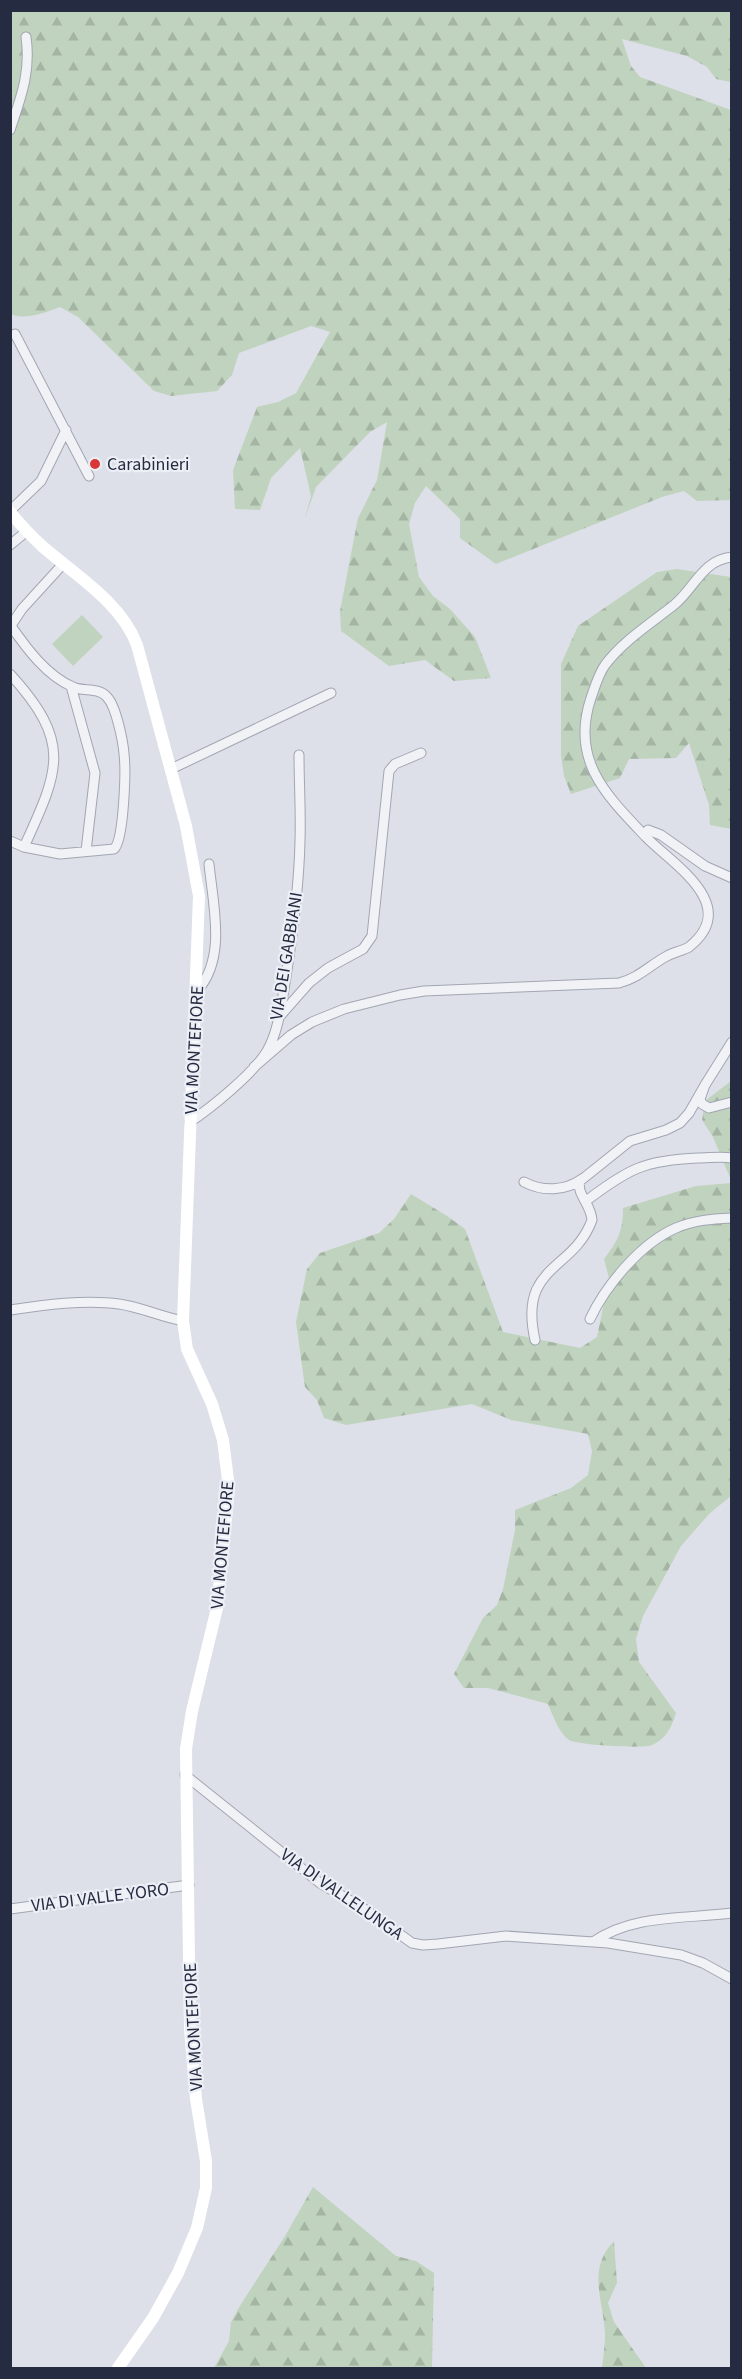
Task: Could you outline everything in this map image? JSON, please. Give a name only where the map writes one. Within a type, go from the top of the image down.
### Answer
[{"type":"main road","name":"VIA MONTEFIORE","points":[[10,512],[27,531],[112,606],[130,629],[137,645],[171,769],[190,845],[199,896],[183,1321],[187,1349],[219,1424],[228,1464],[229,1488],[217,1608],[192,1711],[186,1749],[185,1775],[189,1885],[190,2029],[196,2099],[206,2161],[205,2193],[193,2239],[175,2280],[149,2324],[118,2368]]},
{"type":"street","points":[[10,130],[27,80],[26,37]]},
{"type":"street","points":[[15,334],[89,476]]},
{"type":"street","points":[[10,512],[35,489],[47,473],[66,430]]},
{"type":"street","points":[[10,545],[27,531]]},
{"type":"street","points":[[254,1067],[291,1035],[312,1022],[344,1009],[424,991],[612,984],[637,977],[668,956],[689,947],[705,928],[710,916],[705,894],[693,877],[646,837],[607,793],[590,762],[584,740],[588,708],[599,676],[612,657],[628,641],[681,599],[709,564],[732,557]]},
{"type":"street","points":[[10,841],[24,848],[57,854],[110,850],[119,843],[124,753],[114,712],[107,697],[101,692],[70,686],[43,666],[11,626],[22,609],[63,564]]},
{"type":"street","points":[[10,674],[32,698],[42,715],[52,739],[56,758],[46,800],[24,848]]},
{"type":"street","points":[[70,686],[95,778],[86,851]]},
{"type":"street","points":[[171,769],[331,693]]},
{"type":"street","points":[[277,1021],[309,983],[327,968],[360,951],[370,940],[375,918],[381,831],[389,773],[395,764],[421,753]]},
{"type":"street","name":"VIA DEI GABBIANI","points":[[190,1122],[254,1067],[268,1049],[277,1021],[296,914],[300,840],[298,754]]},
{"type":"street","points":[[646,837],[645,833],[648,830],[656,832],[705,866],[732,878]]},
{"type":"street","points":[[197,991],[209,974],[215,954],[209,864]]},
{"type":"street","points":[[524,1182],[536,1187],[556,1189],[568,1187],[582,1179],[630,1141],[666,1130],[680,1123],[689,1113],[732,1042]]},
{"type":"street","points":[[705,1085],[700,1099],[705,1107],[717,1107],[732,1102]]},
{"type":"street","points":[[586,1201],[630,1170],[647,1164],[678,1159],[732,1158]]},
{"type":"street","points":[[535,1340],[531,1319],[534,1297],[542,1279],[581,1239],[590,1224],[592,1215],[578,1187],[582,1179]]},
{"type":"street","points":[[590,1319],[609,1286],[661,1236],[691,1223],[732,1218]]},
{"type":"street","points":[[10,1310],[111,1303],[129,1305],[161,1317],[183,1321]]},
{"type":"street","name":"VIA DI VALLELUNGA","points":[[185,1775],[315,1879],[366,1910],[412,1943],[438,1944],[506,1936],[593,1942],[675,1954],[703,1963],[732,1979]]},
{"type":"street","name":"VIA DI VALLE YORO","points":[[10,1909],[189,1885]]},
{"type":"street","points":[[593,1942],[610,1931],[642,1922],[732,1913]]},
{"type":"green space","points":[[10,11],[731,11],[731,82],[716,79],[707,67],[687,56],[622,39],[631,66],[640,77],[731,110],[731,500],[697,501],[684,491],[662,497],[496,564],[460,538],[460,519],[426,486],[415,503],[409,524],[419,577],[433,596],[450,609],[475,637],[491,678],[454,681],[425,660],[389,666],[341,631],[340,611],[358,518],[377,480],[387,422],[370,432],[316,487],[305,518],[311,496],[300,448],[271,478],[260,510],[235,509],[233,470],[257,407],[278,402],[296,393],[330,332],[311,326],[239,353],[232,375],[217,391],[171,396],[154,391],[78,317],[60,307],[23,317],[11,314]]},
{"type":"green space","points":[[677,569],[731,577],[731,829],[710,825],[709,805],[689,743],[676,758],[629,759],[620,778],[571,794],[564,776],[561,756],[561,664],[578,626],[657,572]]},
{"type":"green space","points":[[82,615],[103,637],[73,666],[52,644]]},
{"type":"green space","points":[[731,1081],[731,1180],[713,1137],[702,1120],[705,1101]]},
{"type":"green space","points":[[731,1183],[731,1496],[710,1513],[681,1546],[643,1616],[636,1639],[639,1662],[676,1713],[668,1732],[652,1745],[597,1745],[575,1742],[562,1733],[548,1704],[488,1688],[464,1688],[454,1674],[483,1618],[497,1605],[503,1589],[515,1530],[515,1510],[571,1488],[588,1475],[592,1451],[588,1434],[511,1420],[472,1404],[346,1425],[324,1418],[317,1400],[305,1387],[296,1322],[307,1269],[320,1253],[379,1233],[394,1219],[411,1194],[465,1229],[503,1332],[580,1348],[597,1337],[609,1278],[604,1259],[619,1235],[623,1208],[696,1186]]},
{"type":"green space","points":[[313,2187],[396,2256],[416,2261],[434,2273],[432,2368],[214,2368],[229,2341],[231,2322]]},
{"type":"green space","points":[[614,2241],[617,2283],[608,2303],[614,2322],[646,2368],[602,2368],[605,2335],[599,2274],[606,2252]]},
{"type":"place","name":"Carabinieri","points":[[95,464]]}]
